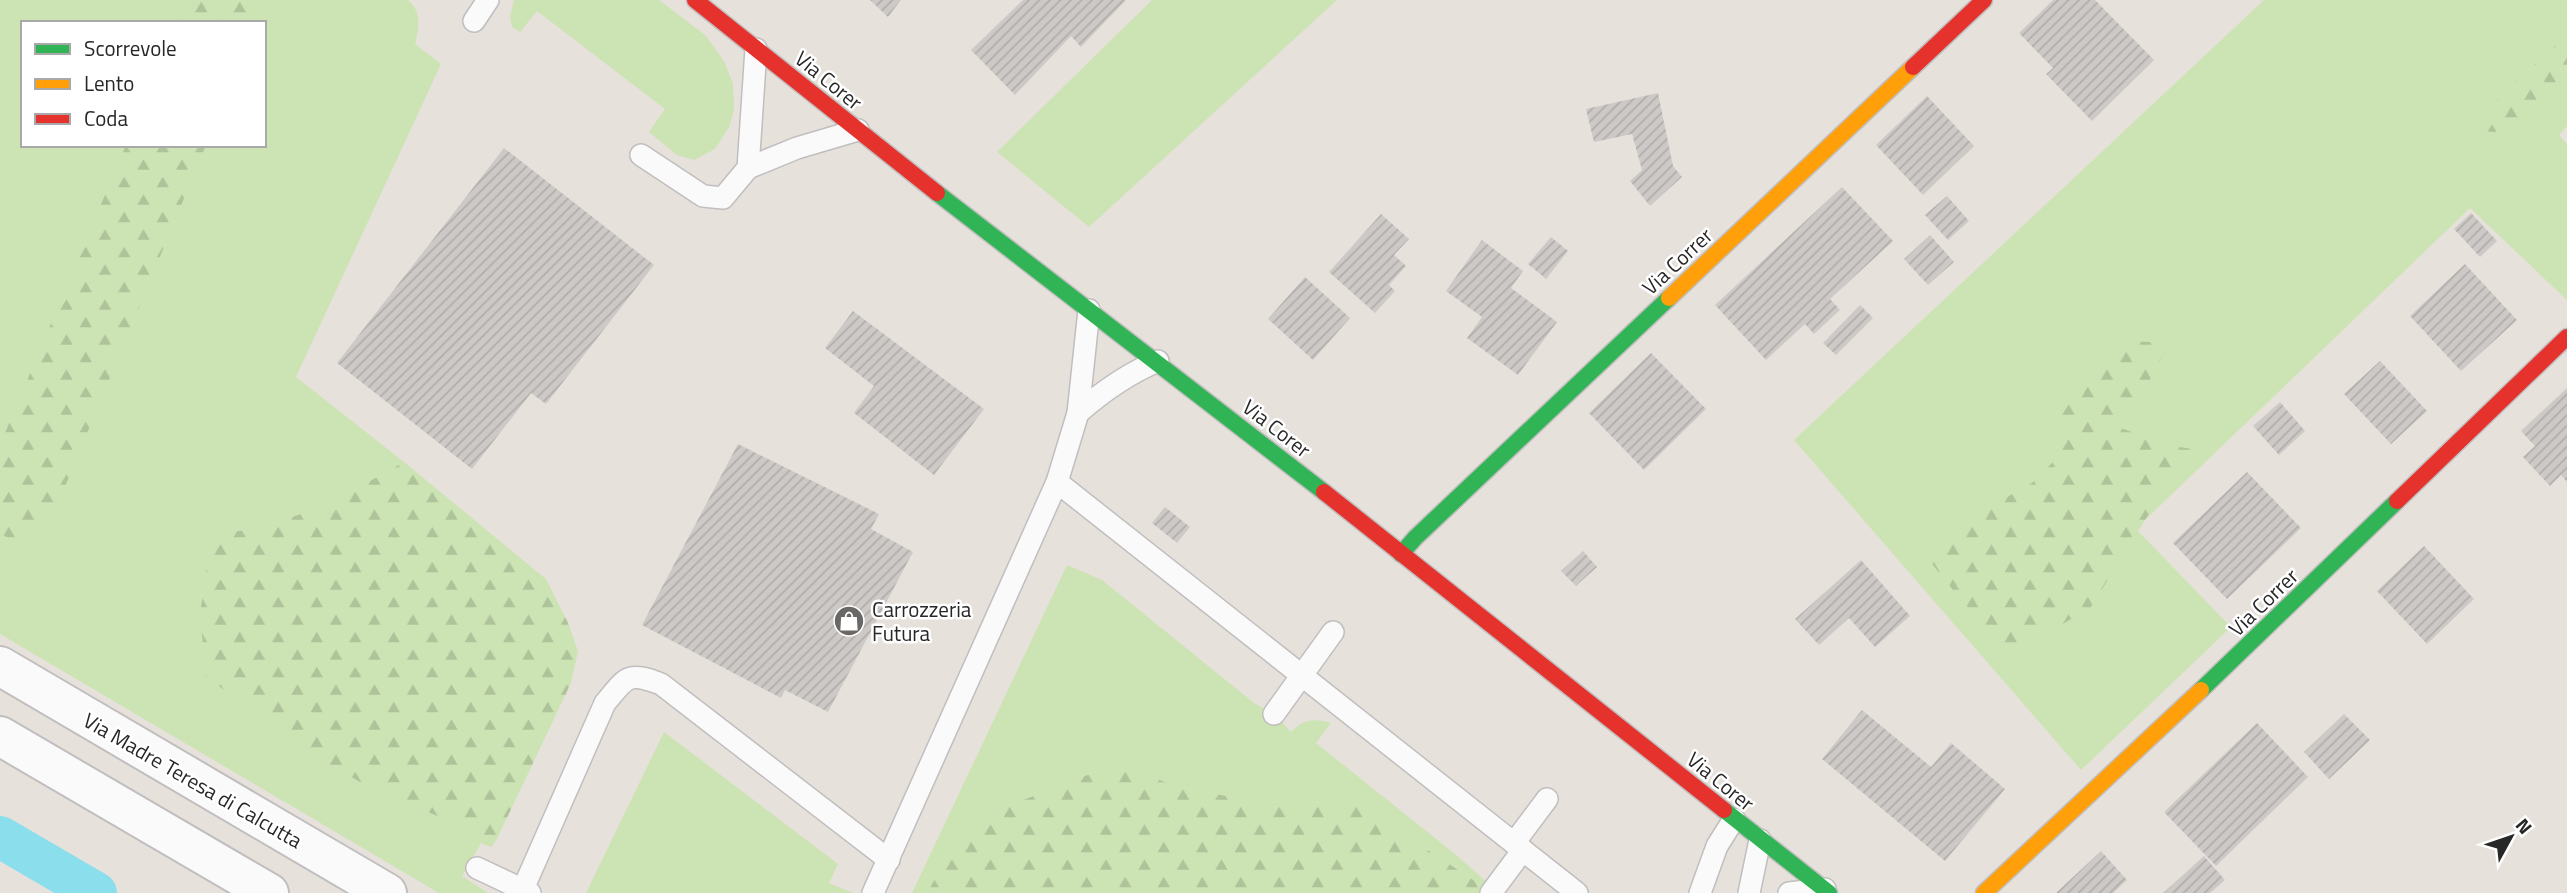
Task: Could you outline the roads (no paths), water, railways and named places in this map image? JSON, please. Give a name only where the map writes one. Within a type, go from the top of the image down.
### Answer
[{"type":"street","name":"Via Corer","points":[[695,0],[858,130],[1158,361],[1827,891]]},
{"type":"street","name":"Via Correr","points":[[1401,554],[1984,0]]},
{"type":"street","name":"Via Correr","points":[[1984,893],[2245,649],[2567,337]]},
{"type":"street","name":"Via Madre Teresa di Calcutta","points":[[0,666],[384,889]]},
{"type":"street","points":[[0,736],[269,893]]},
{"type":"lane","points":[[474,21],[488,0]]},
{"type":"lane","points":[[748,168],[756,49]]},
{"type":"lane","points":[[641,155],[703,196],[723,198],[748,168],[797,148],[858,130]]},
{"type":"lane","points":[[873,893],[1057,482],[1079,413],[1089,310]]},
{"type":"lane","points":[[1079,413],[1130,373],[1158,361]]},
{"type":"lane","points":[[1057,482],[1577,893]]},
{"type":"lane","points":[[1274,714],[1333,632]]},
{"type":"lane","points":[[477,868],[526,891],[605,703],[625,679],[640,676],[660,684],[888,860]]},
{"type":"lane","points":[[1491,893],[1547,799]]},
{"type":"lane","points":[[1700,893],[1717,846],[1734,819]]},
{"type":"lane","points":[[1749,893],[1760,839]]},
{"type":"lane","points":[[1789,893],[1827,891]]},
{"type":"waterway","points":[[0,837],[96,893]]},
{"type":"place","name":"Carrozzeria Futura","points":[[849,621]]}]
